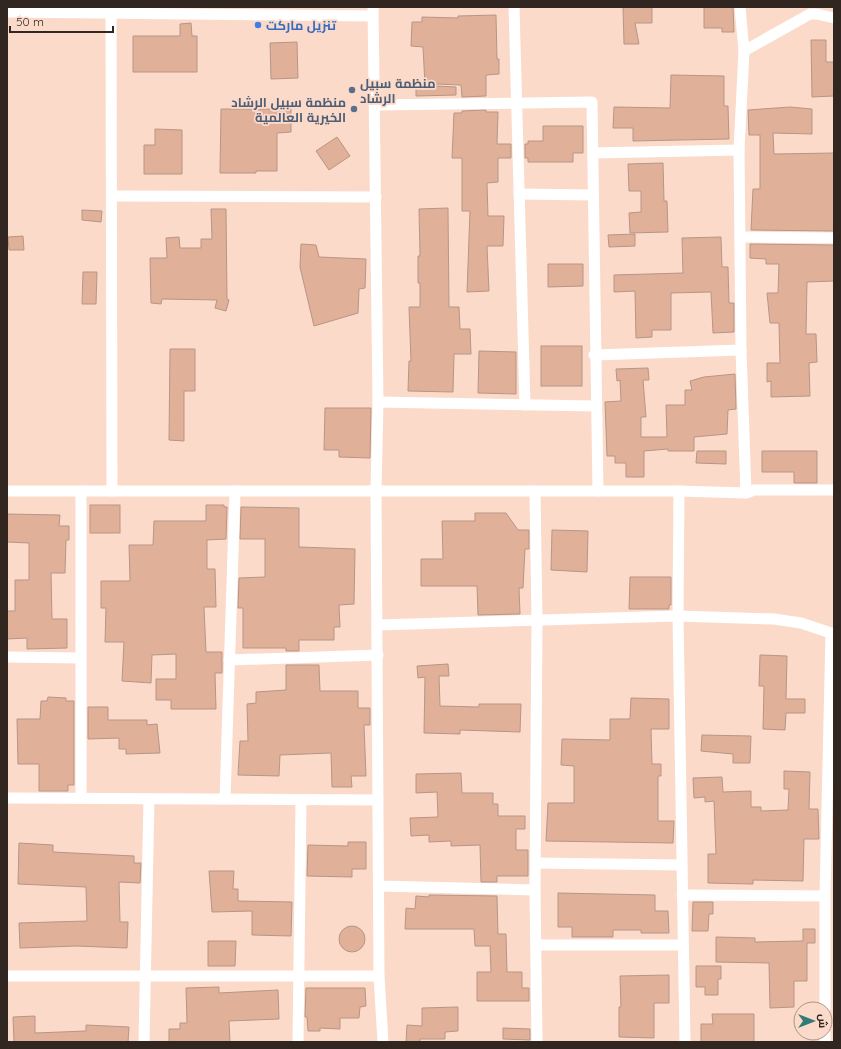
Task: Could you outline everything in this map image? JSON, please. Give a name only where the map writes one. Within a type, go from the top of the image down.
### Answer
[{"type":"street","points":[[514,7],[525,405]]},
{"type":"street","points":[[740,7],[744,51],[739,150],[741,350],[746,493]]},
{"type":"street","points":[[7,12],[68,10],[111,15],[373,12],[378,402],[376,491],[379,976],[383,1042]]},
{"type":"street","points":[[744,51],[810,14],[834,18]]},
{"type":"street","points":[[111,15],[112,491]]},
{"type":"street","points":[[375,105],[592,102],[594,355],[598,491]]},
{"type":"street","points":[[593,153],[739,150]]},
{"type":"street","points":[[519,194],[593,195]]},
{"type":"street","points":[[112,196],[376,197]]},
{"type":"street","points":[[740,237],[834,238]]},
{"type":"street","points":[[594,355],[741,350]]},
{"type":"street","points":[[378,402],[595,406]]},
{"type":"street","points":[[7,491],[679,491],[746,493],[754,490],[834,490]]},
{"type":"street","points":[[81,491],[81,798]]},
{"type":"street","points":[[225,799],[235,491]]},
{"type":"street","points":[[535,491],[537,620],[535,890],[538,1042]]},
{"type":"street","points":[[679,491],[678,616],[685,1042]]},
{"type":"street","points":[[377,625],[678,616],[774,619],[801,623],[832,633],[830,873],[825,896],[825,1001]]},
{"type":"street","points":[[230,660],[378,654]]},
{"type":"street","points":[[7,657],[81,658]]},
{"type":"street","points":[[7,798],[378,800]]},
{"type":"street","points":[[144,1042],[150,799]]},
{"type":"street","points":[[298,1042],[301,800]]},
{"type":"street","points":[[536,863],[682,865]]},
{"type":"street","points":[[379,886],[535,890]]},
{"type":"street","points":[[682,895],[825,896]]},
{"type":"street","points":[[536,945],[683,945]]},
{"type":"street","points":[[7,976],[379,976]]},
{"type":"building","points":[[623,7],[652,7],[652,23],[635,23],[639,44],[624,44]]},
{"type":"building","points":[[704,7],[733,7],[734,32],[722,32],[722,28],[704,28]]},
{"type":"building","points":[[496,15],[497,59],[499,59],[499,74],[486,75],[486,96],[462,97],[461,85],[436,84],[436,86],[456,87],[456,95],[416,96],[416,85],[425,85],[423,47],[411,46],[412,22],[422,22],[422,17],[458,18],[458,16]]},
{"type":"building","points":[[191,23],[192,36],[197,36],[197,72],[133,72],[133,36],[180,36],[180,24]]},
{"type":"building","points":[[811,40],[826,40],[826,62],[834,62],[834,96],[812,97]]},
{"type":"building","points":[[297,42],[298,78],[271,79],[270,43]]},
{"type":"building","points":[[671,75],[724,76],[724,106],[728,106],[729,139],[633,141],[633,128],[613,128],[614,107],[670,108]]},
{"type":"building","points":[[790,107],[812,109],[812,134],[773,133],[774,154],[834,153],[834,231],[751,230],[753,189],[760,189],[760,135],[749,135],[748,110]]},
{"type":"building","points":[[221,109],[291,109],[291,132],[277,133],[277,171],[256,171],[256,173],[220,173]]},
{"type":"building","points":[[486,110],[486,112],[498,112],[497,144],[511,144],[511,158],[498,158],[498,182],[487,183],[488,216],[504,216],[503,246],[487,246],[489,291],[467,292],[470,211],[462,211],[462,158],[452,158],[454,113],[462,113],[462,111]]},
{"type":"building","points":[[543,126],[583,126],[583,153],[573,153],[573,162],[528,162],[528,158],[525,158],[525,144],[528,144],[528,141],[543,141]]},
{"type":"building","points":[[155,129],[182,130],[182,174],[144,174],[144,145],[155,145]]},
{"type":"building","points":[[337,137],[350,156],[329,170],[316,151]]},
{"type":"building","points":[[663,163],[664,201],[667,201],[668,232],[630,233],[629,213],[641,212],[641,191],[629,191],[628,164]]},
{"type":"building","points":[[448,208],[449,307],[459,307],[460,329],[470,329],[471,354],[454,354],[453,392],[408,391],[409,361],[411,361],[409,307],[420,307],[420,283],[418,283],[418,256],[420,256],[419,209]]},
{"type":"building","points":[[211,209],[226,209],[227,299],[229,300],[226,311],[215,308],[217,300],[162,299],[161,304],[151,303],[150,258],[167,258],[166,238],[179,237],[180,248],[201,248],[201,239],[212,239]]},
{"type":"building","points":[[82,210],[102,211],[101,222],[82,220]]},
{"type":"building","points":[[635,234],[635,246],[609,247],[608,235]]},
{"type":"building","points":[[23,236],[24,250],[9,250],[8,237]]},
{"type":"building","points":[[721,237],[722,267],[728,267],[729,303],[734,303],[734,332],[713,333],[711,292],[671,293],[671,330],[652,330],[652,337],[636,338],[635,291],[614,292],[614,275],[683,273],[682,238]]},
{"type":"building","points":[[301,244],[316,245],[319,257],[366,259],[365,288],[359,289],[358,313],[314,326],[300,267]]},
{"type":"building","points":[[750,244],[834,245],[834,281],[807,282],[806,334],[816,334],[817,362],[809,363],[810,396],[771,397],[771,381],[767,382],[767,363],[780,363],[779,323],[770,323],[767,293],[778,293],[779,264],[766,264],[766,259],[750,258]]},
{"type":"building","points":[[548,264],[583,264],[583,286],[548,287]]},
{"type":"building","points":[[83,272],[97,272],[96,304],[82,304]]},
{"type":"building","points":[[541,346],[582,346],[582,386],[541,386]]},
{"type":"building","points":[[170,349],[195,349],[195,391],[184,391],[184,441],[169,440]]},
{"type":"building","points":[[479,351],[516,352],[516,394],[478,393]]},
{"type":"building","points":[[648,368],[649,380],[643,380],[646,417],[641,417],[641,437],[667,437],[666,405],[685,405],[685,390],[692,390],[690,381],[704,377],[735,374],[736,409],[728,410],[727,434],[694,437],[694,451],[668,451],[668,449],[644,451],[644,477],[626,477],[626,463],[615,463],[615,456],[607,456],[605,402],[621,401],[620,380],[617,381],[616,369]]},
{"type":"building","points":[[325,408],[371,408],[370,458],[339,457],[339,450],[324,450]]},
{"type":"building","points":[[697,451],[726,451],[726,464],[696,463]]},
{"type":"building","points":[[762,451],[817,451],[817,483],[794,483],[794,472],[762,472]]},
{"type":"building","points":[[90,505],[120,505],[120,533],[90,533]]},
{"type":"building","points":[[206,505],[224,505],[224,507],[227,507],[226,539],[207,540],[207,569],[215,569],[216,607],[204,607],[206,652],[222,652],[222,673],[215,673],[216,709],[171,709],[171,700],[156,700],[156,679],[176,679],[176,654],[152,655],[151,683],[122,681],[124,642],[105,642],[106,608],[101,608],[101,581],[130,581],[129,545],[153,545],[154,521],[206,521]]},
{"type":"building","points":[[241,507],[299,508],[299,547],[355,549],[354,604],[339,605],[340,627],[334,627],[334,640],[299,640],[299,651],[286,651],[286,648],[243,648],[243,608],[238,608],[239,578],[265,577],[265,539],[240,539]]},
{"type":"building","points":[[475,513],[506,513],[518,530],[529,530],[529,549],[525,549],[523,588],[519,588],[520,614],[478,615],[477,586],[421,586],[421,559],[443,559],[442,521],[475,521]]},
{"type":"building","points":[[7,514],[60,515],[59,526],[69,526],[69,540],[66,540],[65,573],[51,573],[52,619],[67,619],[67,648],[27,649],[27,638],[7,639],[7,611],[15,611],[15,580],[29,580],[29,543],[7,542]]},
{"type":"building","points":[[552,530],[588,531],[587,572],[551,570]]},
{"type":"building","points":[[630,577],[671,577],[671,605],[669,605],[669,609],[629,609]]},
{"type":"building","points":[[760,655],[787,656],[786,699],[805,699],[805,713],[786,713],[785,730],[763,729],[764,686],[759,686]]},
{"type":"building","points":[[448,664],[449,676],[439,676],[440,706],[479,707],[479,704],[521,704],[520,732],[460,730],[460,734],[424,733],[425,677],[418,678],[417,666]]},
{"type":"building","points":[[286,665],[319,665],[320,691],[358,691],[358,708],[370,708],[370,725],[364,725],[366,776],[351,776],[352,787],[332,787],[331,753],[280,755],[279,776],[238,775],[240,741],[248,741],[247,704],[256,703],[256,692],[286,690]]},
{"type":"building","points":[[48,697],[66,698],[66,701],[74,701],[74,785],[68,785],[68,791],[39,791],[39,764],[18,764],[17,719],[40,719],[41,701],[47,701]]},
{"type":"building","points":[[631,698],[669,699],[669,729],[651,729],[652,764],[661,764],[661,776],[658,776],[658,821],[674,821],[673,843],[546,841],[548,803],[574,803],[574,766],[561,765],[562,739],[610,740],[610,719],[630,719]]},
{"type":"building","points":[[88,707],[108,707],[108,720],[147,720],[147,725],[157,724],[160,753],[126,754],[126,749],[119,749],[119,738],[88,739]]},
{"type":"building","points":[[702,735],[751,736],[750,763],[733,763],[733,754],[701,751]]},
{"type":"building","points":[[784,771],[810,772],[809,809],[818,809],[819,839],[804,839],[803,881],[753,880],[753,884],[708,883],[708,854],[716,854],[714,801],[705,802],[705,797],[694,798],[693,778],[722,777],[723,792],[751,791],[751,807],[761,807],[761,811],[788,810],[789,789],[784,789]]},
{"type":"building","points":[[461,773],[462,793],[493,793],[493,804],[498,804],[498,816],[525,816],[525,829],[516,829],[516,850],[528,850],[528,876],[497,876],[497,882],[481,882],[480,845],[451,846],[451,841],[429,842],[429,835],[411,836],[410,818],[438,817],[437,792],[416,793],[416,774]]},
{"type":"building","points":[[348,842],[366,842],[366,869],[352,869],[352,877],[307,876],[308,845],[348,846]]},
{"type":"building","points":[[19,843],[53,845],[53,852],[134,856],[134,863],[141,863],[140,883],[119,882],[120,922],[128,922],[127,948],[77,946],[20,948],[19,923],[87,921],[86,887],[18,884]]},
{"type":"building","points":[[209,871],[234,871],[233,889],[238,889],[238,901],[292,902],[291,936],[252,935],[252,911],[212,912]]},
{"type":"building","points":[[558,893],[655,895],[655,911],[668,911],[669,933],[641,933],[641,930],[613,930],[613,937],[572,937],[572,927],[558,927]]},
{"type":"building","points":[[429,895],[497,896],[498,934],[506,934],[507,972],[522,972],[522,988],[529,988],[529,1001],[477,1001],[477,972],[491,972],[490,946],[475,946],[474,929],[405,929],[406,908],[415,909],[416,896],[429,897]]},
{"type":"building","points":[[693,902],[713,902],[713,914],[709,914],[708,931],[692,931]]},
{"type":"building","points":[[352,926],[361,930],[365,939],[361,948],[352,952],[343,948],[339,939],[343,930]]},
{"type":"building","points":[[803,929],[815,929],[815,943],[807,943],[807,981],[794,981],[793,1007],[770,1008],[769,963],[716,962],[716,937],[755,938],[755,942],[803,941]]},
{"type":"building","points":[[208,941],[236,941],[235,966],[208,966]]},
{"type":"building","points":[[696,966],[721,966],[721,979],[718,979],[718,995],[705,995],[705,987],[696,987]]},
{"type":"building","points":[[669,975],[669,1003],[654,1003],[654,1038],[619,1037],[619,1007],[621,1007],[620,976]]},
{"type":"building","points":[[219,987],[219,993],[278,990],[279,1019],[229,1021],[230,1042],[169,1042],[169,1029],[180,1029],[180,1023],[187,1023],[186,988]]},
{"type":"building","points":[[306,988],[365,988],[366,1006],[360,1007],[359,1018],[340,1018],[340,1029],[320,1028],[320,1031],[308,1031],[307,1017],[305,1017]]},
{"type":"building","points":[[458,1007],[458,1031],[445,1032],[445,1039],[420,1039],[420,1042],[406,1042],[407,1025],[422,1026],[422,1008]]},
{"type":"building","points":[[712,1014],[754,1014],[754,1042],[701,1042],[701,1024],[713,1024]]},
{"type":"building","points":[[35,1016],[35,1033],[86,1031],[86,1025],[129,1027],[128,1042],[14,1042],[13,1017]]},
{"type":"building","points":[[503,1028],[530,1029],[530,1040],[503,1039]]},
{"type":"place","name":"تنزيل ماركت","points":[[258,25]]},
{"type":"place","name":"منظمة سبيل الرشاد","points":[[352,90]]},
{"type":"place","name":"منظمة سبيل الرشاد الخيرية العالمية","points":[[354,109]]}]
